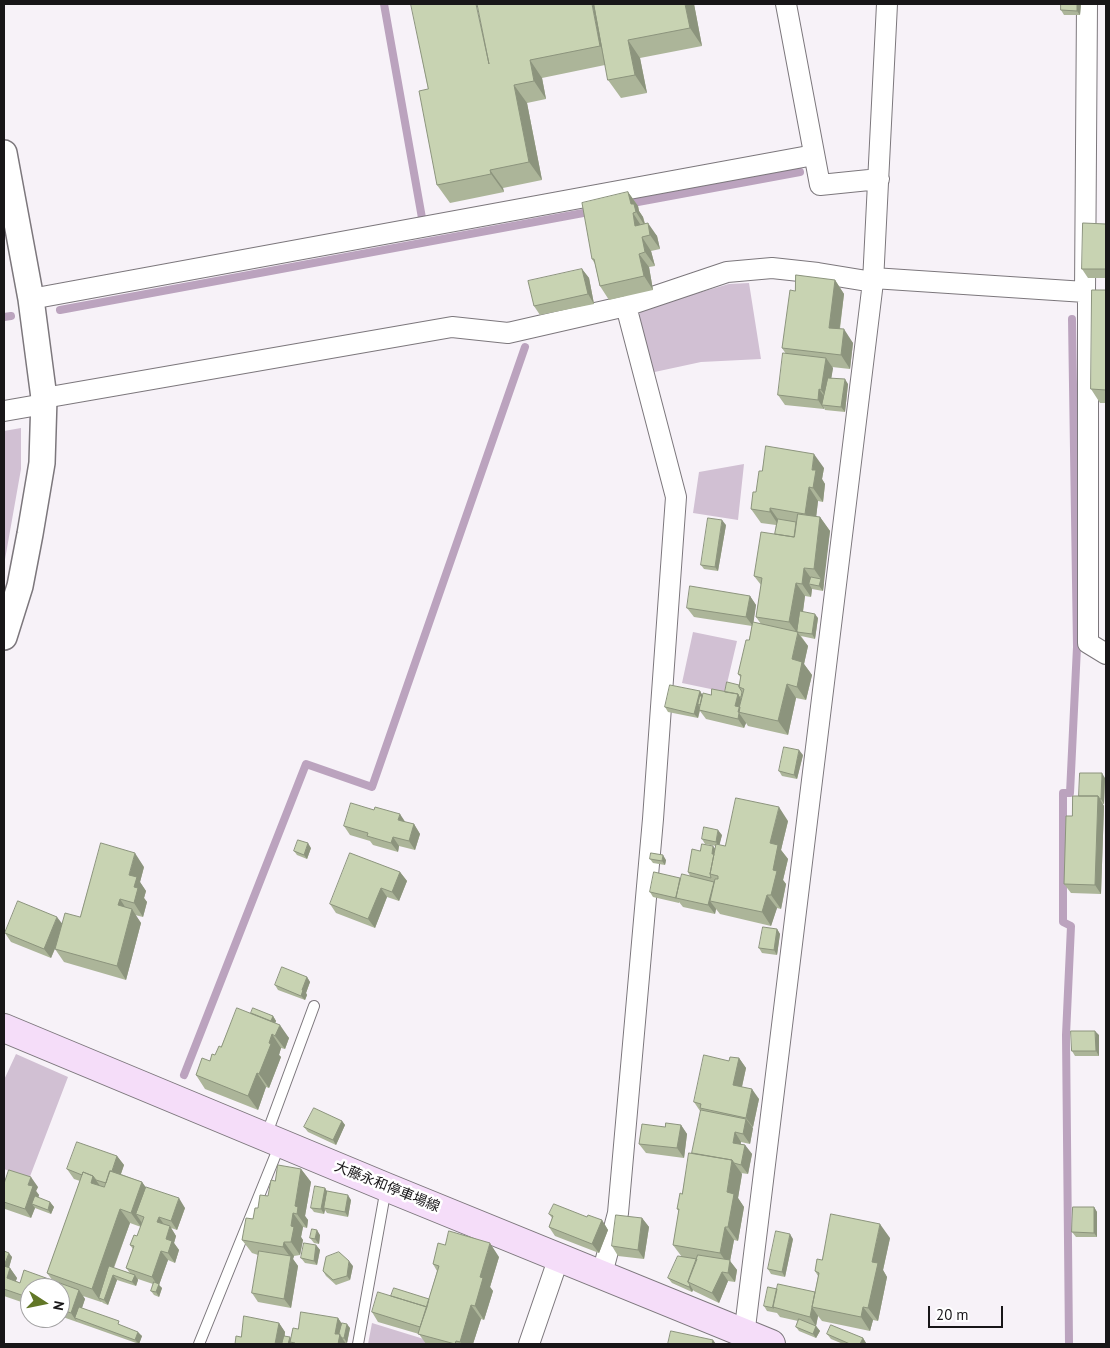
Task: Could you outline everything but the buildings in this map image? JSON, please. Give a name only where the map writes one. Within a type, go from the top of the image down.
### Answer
[{"type":"main road","name":"大藤永和停車場線","points":[[4,1028],[386,1187],[602,1274],[744,1339],[771,1344]]},
{"type":"street","points":[[786,4],[820,185],[879,179]]},
{"type":"street","points":[[744,1339],[873,280],[887,4]]},
{"type":"street","points":[[1087,4],[1085,292],[1088,298],[1088,643],[1106,654]]},
{"type":"street","points":[[4,153],[31,299],[44,401],[42,463],[30,534],[20,586],[4,636]]},
{"type":"street","points":[[31,299],[814,156]]},
{"type":"street","points":[[4,411],[44,401],[452,327],[508,333],[626,306],[727,272],[781,269],[873,280],[1085,292]]},
{"type":"street","points":[[602,1274],[618,1213],[653,819],[676,498],[626,306]]},
{"type":"street","points":[[528,1344],[559,1257]]},
{"type":"lane","points":[[198,1344],[273,1140],[314,1006]]},
{"type":"lane","points":[[358,1344],[386,1187]]},
{"type":"shaded area","points":[[749,283],[761,359],[701,362],[650,373],[636,321],[642,309],[729,284]]},
{"type":"shaded area","points":[[21,428],[21,469],[4,565],[4,431]]},
{"type":"shaded area","points":[[744,464],[738,520],[693,513],[699,472]]},
{"type":"shaded area","points":[[693,632],[737,641],[725,692],[682,683]]},
{"type":"shaded area","points":[[16,1054],[68,1077],[29,1179],[4,1169],[4,1080]]},
{"type":"shaded area","points":[[372,1323],[427,1340],[426,1344],[368,1344]]},
{"type":"waterway","points":[[384,4],[422,218]]},
{"type":"waterway","points":[[627,204],[800,172]]},
{"type":"waterway","points":[[60,310],[594,211]]},
{"type":"waterway","points":[[4,317],[11,316]]},
{"type":"waterway","points":[[1069,1344],[1066,1035],[1071,926],[1063,922],[1063,793],[1070,793],[1077,647],[1072,319]]},
{"type":"waterway","points":[[184,1075],[306,764],[372,787],[525,347]]}]
